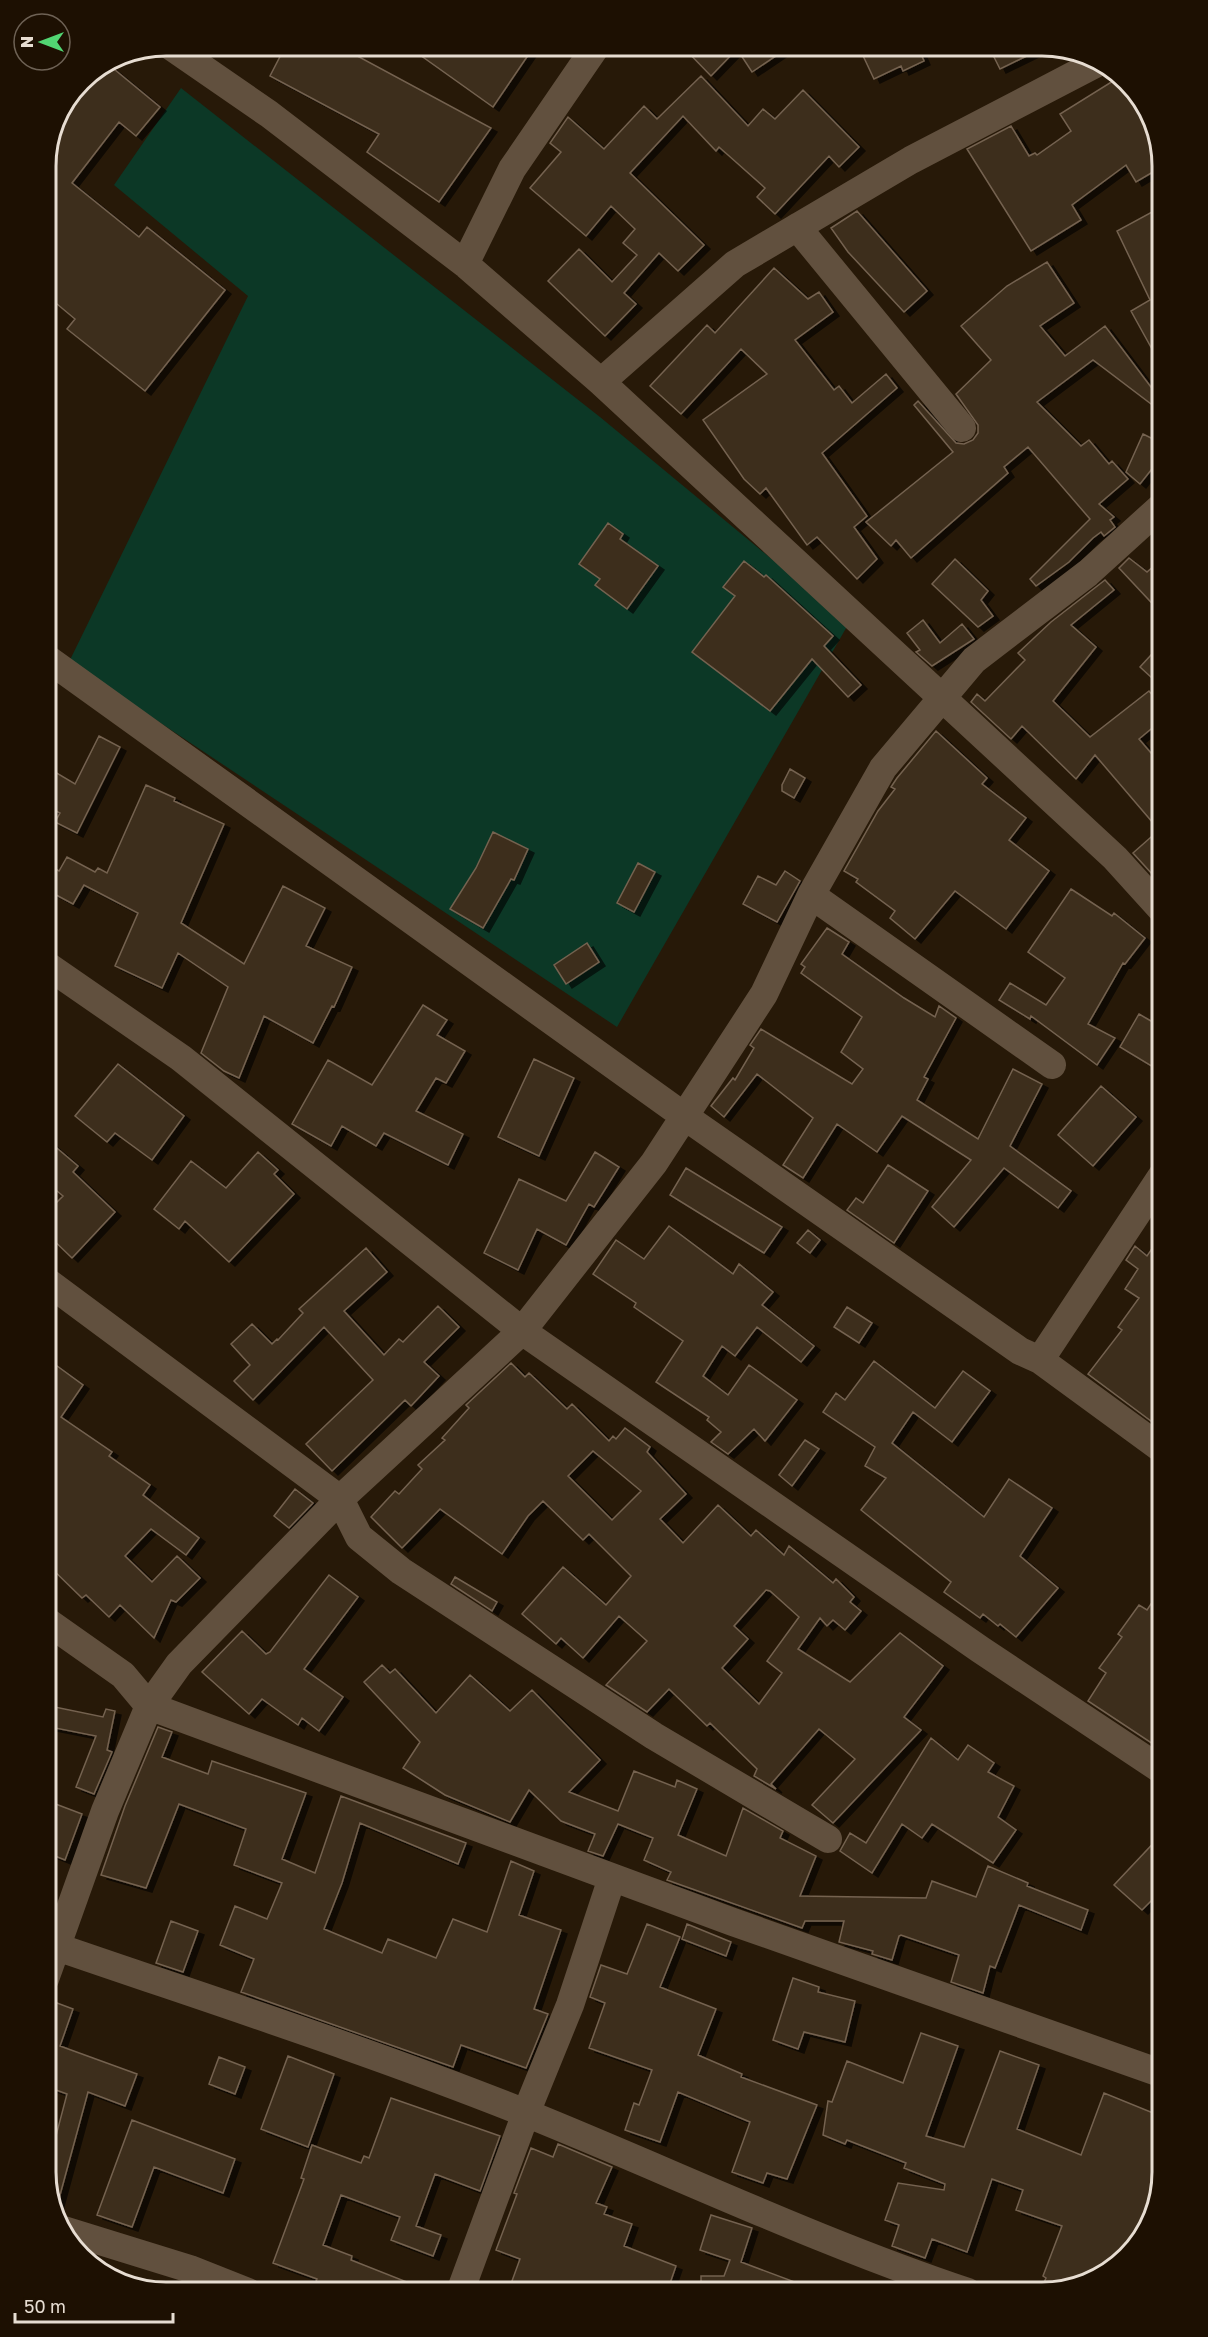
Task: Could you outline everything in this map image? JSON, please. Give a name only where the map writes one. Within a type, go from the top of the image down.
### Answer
[{"type":"street","points":[[185,56],[269,114],[465,264],[601,382],[1115,858],[1152,898]]},
{"type":"street","points":[[465,264],[512,169],[589,56]]},
{"type":"street","points":[[601,382],[735,264],[911,160],[1090,67]]},
{"type":"street","points":[[797,227],[963,428]]},
{"type":"street","points":[[919,2282],[526,2113],[368,2054],[57,1947],[105,1810],[149,1706],[179,1664],[340,1499],[522,1331],[654,1163],[764,994],[811,895],[883,768],[974,660],[1088,573],[1152,515]]},
{"type":"street","points":[[56,665],[684,1116],[1020,1351],[1040,1360],[1152,1442]]},
{"type":"street","points":[[811,895],[1052,1065]]},
{"type":"street","points":[[56,972],[181,1058],[522,1331],[981,1650],[1152,1764]]},
{"type":"street","points":[[1040,1360],[1152,1191]]},
{"type":"street","points":[[56,1288],[340,1499],[359,1537],[401,1571],[654,1736],[828,1839]]},
{"type":"street","points":[[56,1628],[123,1675],[149,1706],[612,1878],[1152,2070]]},
{"type":"street","points":[[464,2281],[526,2113],[570,2005],[612,1878]]},
{"type":"street","points":[[74,2233],[219,2281]]},
{"type":"green space","points":[[181,88],[600,417],[849,623],[617,1027],[69,662],[248,296],[114,185]]},
{"type":"building","points":[[280,56],[357,56],[491,128],[439,202],[367,152],[379,134],[270,76]]},
{"type":"building","points":[[421,56],[528,56],[493,107]]},
{"type":"building","points":[[692,56],[730,56],[711,76]]},
{"type":"building","points":[[742,56],[776,56],[752,72]]},
{"type":"building","points":[[863,56],[922,56],[924,61],[903,71],[901,66],[874,79]]},
{"type":"building","points":[[994,56],[1027,56],[1000,69]]},
{"type":"building","points":[[113,68],[160,107],[136,136],[119,122],[72,183],[139,237],[147,227],[225,290],[145,391],[67,329],[75,319],[56,303],[56,158],[59,137],[74,104],[98,78]]},
{"type":"building","points":[[701,76],[748,126],[763,109],[775,119],[803,90],[859,147],[839,167],[829,156],[775,214],[757,197],[765,188],[719,147],[716,151],[683,116],[630,173],[704,245],[678,271],[659,253],[624,293],[636,304],[605,336],[548,281],[579,249],[612,282],[637,255],[623,243],[635,229],[611,206],[586,236],[530,188],[561,152],[550,143],[568,117],[604,149],[644,106],[657,119]]},
{"type":"building","points":[[1113,81],[1130,98],[1144,123],[1149,137],[1152,173],[1136,182],[1126,165],[1072,205],[1081,220],[1031,251],[967,149],[1011,126],[1029,156],[1035,153],[1037,155],[1071,131],[1060,114]]},
{"type":"building","points":[[857,211],[927,291],[904,312],[848,252],[831,228]]},
{"type":"building","points":[[1152,212],[1152,349],[1131,311],[1150,300],[1117,231]]},
{"type":"building","points":[[1047,262],[1074,303],[1040,326],[1065,356],[1105,326],[1152,388],[1152,405],[1093,360],[1037,402],[1081,446],[1089,440],[1109,464],[1112,461],[1128,479],[1099,504],[1114,517],[1110,520],[1115,527],[1104,536],[1101,532],[1069,562],[1036,586],[1030,579],[1090,519],[1028,447],[1004,467],[1008,473],[911,558],[896,540],[891,546],[866,522],[953,452],[914,405],[918,401],[956,443],[964,444],[973,440],[978,433],[978,425],[956,394],[991,360],[961,326],[1007,286]]},
{"type":"building","points":[[774,268],[808,299],[819,292],[833,312],[795,340],[834,390],[839,386],[852,403],[886,374],[897,388],[822,453],[867,516],[854,527],[877,559],[857,579],[817,537],[807,545],[766,488],[760,494],[744,479],[703,420],[767,374],[741,349],[681,414],[650,386],[707,325],[715,333]]},
{"type":"building","points":[[1143,434],[1152,438],[1152,469],[1140,484],[1126,472]]},
{"type":"building","points":[[608,523],[623,534],[620,539],[658,566],[627,609],[595,585],[600,579],[579,564]]},
{"type":"building","points":[[1129,558],[1147,572],[1152,568],[1152,603],[1119,568]]},
{"type":"building","points":[[955,559],[988,591],[981,600],[993,616],[978,627],[932,584]]},
{"type":"building","points":[[744,561],[764,577],[766,575],[833,636],[824,646],[861,685],[848,697],[812,659],[770,711],[692,652],[735,596],[723,587]]},
{"type":"building","points":[[1105,580],[1114,590],[1071,625],[1096,647],[1053,701],[1090,737],[1149,691],[1152,695],[1152,728],[1139,739],[1152,754],[1152,822],[1095,755],[1076,779],[1022,726],[1011,739],[971,702],[977,694],[985,701],[1025,660],[1018,653],[1051,622]]},
{"type":"building","points":[[923,620],[940,643],[962,624],[974,639],[932,666],[916,652],[920,650],[907,633]]},
{"type":"building","points":[[1152,654],[1152,678],[1140,667]]},
{"type":"building","points":[[936,731],[987,778],[982,784],[1026,818],[1009,840],[1049,871],[1006,929],[955,891],[915,939],[890,918],[895,911],[856,882],[858,879],[844,871],[878,811],[895,789],[891,787]]},
{"type":"building","points":[[99,736],[120,747],[77,833],[56,822],[60,813],[56,811],[56,773],[75,784]]},
{"type":"building","points":[[790,769],[805,778],[794,798],[782,791],[782,785]]},
{"type":"building","points":[[146,785],[224,824],[181,923],[244,964],[283,886],[325,908],[306,946],[352,967],[334,1007],[332,1006],[313,1043],[264,1016],[239,1078],[224,1071],[201,1053],[228,987],[178,953],[162,988],[115,966],[138,913],[84,885],[73,904],[56,895],[56,869],[59,871],[67,857],[95,872],[98,868],[107,873]]},
{"type":"building","points":[[493,832],[528,849],[514,880],[511,879],[483,928],[450,909],[476,868]]},
{"type":"building","points":[[1152,836],[1152,874],[1133,853]]},
{"type":"building","points":[[638,863],[655,872],[634,912],[617,903]]},
{"type":"building","points":[[785,871],[800,881],[777,922],[743,904],[758,876],[776,885]]},
{"type":"building","points":[[1071,889],[1112,916],[1114,913],[1145,938],[1125,964],[1123,963],[1088,1024],[1115,1038],[1097,1065],[1031,1016],[1030,1019],[999,1000],[1010,983],[1046,1005],[1065,978],[1028,952]]},
{"type":"building","points":[[827,928],[849,942],[842,954],[904,998],[935,1017],[939,1006],[956,1018],[924,1077],[928,1079],[917,1100],[978,1139],[1013,1069],[1042,1084],[1010,1146],[1071,1191],[1058,1208],[1004,1168],[954,1227],[932,1207],[971,1160],[902,1116],[877,1152],[837,1124],[803,1178],[783,1165],[813,1118],[757,1074],[724,1117],[711,1106],[733,1078],[735,1080],[754,1048],[750,1045],[761,1029],[852,1084],[863,1069],[841,1052],[862,1017],[801,973],[805,967],[801,964]]},
{"type":"building","points":[[587,943],[599,962],[566,984],[554,965]]},
{"type":"building","points":[[423,1005],[447,1020],[437,1035],[465,1051],[446,1083],[436,1078],[416,1111],[463,1134],[448,1165],[384,1133],[376,1146],[342,1126],[331,1146],[292,1124],[328,1060],[372,1085]]},
{"type":"building","points":[[1139,1014],[1152,1022],[1152,1066],[1120,1047]]},
{"type":"building","points":[[534,1059],[574,1078],[539,1156],[498,1137]]},
{"type":"building","points":[[118,1064],[184,1116],[152,1160],[115,1133],[107,1142],[75,1116]]},
{"type":"building","points":[[1101,1086],[1136,1117],[1093,1166],[1058,1135]]},
{"type":"building","points":[[56,1147],[78,1166],[73,1172],[115,1212],[72,1258],[56,1243],[56,1203],[63,1196],[56,1190]]},
{"type":"building","points":[[258,1152],[278,1170],[274,1174],[294,1194],[229,1262],[185,1221],[179,1229],[154,1209],[191,1161],[226,1188]]},
{"type":"building","points":[[595,1152],[619,1167],[594,1207],[589,1204],[566,1245],[537,1229],[518,1270],[484,1253],[519,1179],[566,1201]]},
{"type":"building","points":[[888,1165],[928,1191],[894,1243],[847,1210],[856,1198],[863,1203]]},
{"type":"building","points":[[686,1168],[782,1227],[764,1253],[670,1195]]},
{"type":"building","points":[[669,1226],[733,1274],[739,1264],[773,1292],[762,1305],[814,1346],[801,1362],[757,1327],[735,1356],[722,1346],[703,1376],[728,1395],[749,1365],[797,1400],[765,1441],[754,1429],[728,1454],[711,1442],[721,1432],[707,1420],[709,1417],[656,1382],[683,1341],[634,1307],[636,1303],[593,1274],[616,1240],[644,1259]]},
{"type":"building","points":[[808,1230],[820,1240],[810,1253],[797,1243]]},
{"type":"building","points":[[1135,1246],[1147,1256],[1152,1249],[1152,1422],[1088,1374],[1122,1330],[1118,1327],[1139,1298],[1125,1289],[1138,1269],[1126,1260]]},
{"type":"building","points":[[366,1248],[387,1272],[344,1311],[384,1355],[399,1339],[403,1342],[438,1306],[459,1327],[424,1362],[439,1376],[411,1406],[405,1400],[332,1471],[306,1444],[373,1380],[324,1327],[253,1400],[234,1381],[250,1365],[231,1344],[252,1324],[272,1344],[278,1340],[303,1313],[299,1309]]},
{"type":"building","points":[[847,1307],[872,1323],[859,1343],[834,1327]]},
{"type":"building","points":[[874,1361],[935,1408],[963,1371],[990,1391],[952,1442],[913,1412],[892,1443],[984,1517],[1009,1479],[1052,1508],[1020,1556],[1058,1588],[1016,1637],[983,1614],[980,1618],[944,1592],[951,1582],[861,1510],[886,1478],[865,1466],[875,1447],[823,1412],[836,1393],[845,1400]]},
{"type":"building","points":[[511,1363],[525,1377],[529,1373],[567,1409],[572,1404],[609,1441],[613,1436],[616,1439],[625,1428],[650,1447],[647,1452],[686,1494],[660,1519],[683,1543],[718,1505],[751,1536],[756,1530],[784,1555],[789,1546],[833,1583],[836,1579],[854,1597],[850,1602],[861,1611],[845,1630],[833,1620],[827,1626],[820,1618],[798,1649],[850,1682],[900,1633],[943,1666],[904,1717],[921,1730],[833,1823],[812,1805],[855,1759],[819,1729],[771,1784],[776,1789],[754,1776],[757,1769],[710,1723],[707,1726],[669,1689],[647,1712],[606,1685],[647,1641],[619,1616],[583,1658],[561,1638],[556,1644],[522,1614],[563,1567],[606,1605],[631,1576],[589,1534],[583,1540],[543,1501],[528,1516],[502,1554],[440,1509],[402,1548],[371,1517],[395,1491],[399,1494],[422,1469],[418,1465],[445,1440],[442,1438],[469,1408],[466,1405]],"holes":[[[593,1451],[641,1491],[612,1520],[568,1476]],[[766,1590],[799,1617],[767,1661],[782,1673],[759,1704],[722,1668],[748,1639],[734,1626]]]},
{"type":"building","points":[[56,1365],[83,1385],[61,1417],[112,1452],[109,1456],[150,1485],[143,1495],[199,1538],[186,1555],[151,1529],[125,1556],[152,1582],[177,1556],[200,1578],[176,1602],[171,1600],[154,1638],[120,1605],[109,1617],[86,1595],[82,1598],[56,1573]]},
{"type":"building","points":[[805,1440],[819,1449],[792,1486],[779,1475]]},
{"type":"building","points":[[295,1489],[313,1503],[289,1528],[274,1516]]},
{"type":"building","points":[[329,1575],[358,1597],[304,1669],[343,1697],[319,1731],[302,1718],[298,1725],[262,1699],[249,1714],[202,1672],[242,1631],[266,1654],[270,1652]]},
{"type":"building","points":[[455,1577],[497,1602],[492,1611],[451,1584]]},
{"type":"building","points":[[1152,1602],[1152,1743],[1088,1701],[1106,1673],[1099,1668],[1122,1637],[1118,1634],[1139,1605],[1147,1610]]},
{"type":"building","points":[[382,1665],[390,1673],[395,1669],[436,1713],[470,1675],[510,1711],[532,1690],[600,1760],[569,1792],[618,1811],[634,1771],[675,1787],[677,1780],[697,1789],[678,1835],[726,1856],[743,1808],[783,1831],[780,1838],[816,1856],[800,1896],[926,1898],[932,1881],[976,1897],[988,1866],[1028,1883],[1027,1886],[1088,1910],[1081,1930],[1019,1905],[995,1968],[990,1966],[983,1993],[951,1982],[959,1955],[901,1935],[892,1960],[872,1954],[873,1951],[839,1942],[844,1921],[805,1921],[802,1928],[667,1880],[671,1872],[644,1860],[653,1838],[618,1824],[603,1856],[588,1851],[595,1834],[561,1821],[529,1790],[510,1822],[445,1795],[403,1768],[420,1742],[364,1682]]},
{"type":"building","points":[[56,1707],[103,1717],[106,1709],[115,1711],[107,1750],[112,1752],[94,1794],[76,1787],[96,1736],[56,1728]]},
{"type":"building","points":[[158,1727],[172,1732],[162,1757],[208,1774],[212,1761],[306,1793],[282,1859],[315,1873],[341,1796],[466,1843],[458,1864],[360,1823],[342,1883],[324,1929],[382,1953],[388,1939],[436,1958],[453,1919],[487,1932],[511,1861],[534,1871],[519,1915],[561,1930],[534,2009],[548,2014],[526,2068],[461,2045],[453,2067],[241,1992],[254,1959],[220,1945],[235,1906],[267,1919],[282,1883],[234,1865],[246,1829],[179,1804],[146,1888],[101,1875],[125,1806]]},
{"type":"building","points":[[931,1738],[958,1760],[968,1745],[994,1763],[988,1772],[1014,1786],[998,1817],[1016,1830],[993,1863],[932,1824],[922,1838],[902,1824],[872,1873],[840,1851],[850,1833],[866,1843]]},
{"type":"building","points":[[56,1804],[82,1814],[65,1860],[56,1856]]},
{"type":"building","points":[[1152,1845],[1152,1900],[1142,1910],[1114,1885]]},
{"type":"building","points":[[171,1921],[198,1931],[183,1972],[156,1963]]},
{"type":"building","points":[[647,1924],[680,1937],[660,1987],[716,2009],[698,2055],[742,2074],[741,2077],[817,2105],[787,2179],[767,2173],[763,2183],[732,2172],[750,2122],[678,2092],[660,2142],[625,2130],[634,2103],[639,2105],[652,2070],[589,2048],[605,2003],[590,1997],[601,1965],[627,1974]]},
{"type":"building","points":[[687,1924],[731,1942],[726,1956],[682,1939]]},
{"type":"building","points":[[793,1978],[819,1987],[818,1992],[855,2001],[845,2042],[804,2032],[798,2049],[773,2040]]},
{"type":"building","points":[[56,2003],[73,2009],[60,2046],[137,2074],[125,2106],[88,2092],[59,2198],[56,2186],[56,2136],[67,2094],[56,2090]]},
{"type":"building","points":[[921,2033],[958,2046],[926,2136],[964,2147],[1000,2051],[1039,2065],[1017,2129],[1081,2155],[1104,2093],[1152,2113],[1152,2186],[1147,2207],[1130,2239],[1110,2259],[1098,2267],[1071,2278],[1044,2282],[1046,2278],[1043,2276],[1062,2226],[1016,2210],[1023,2190],[992,2179],[967,2252],[932,2239],[925,2258],[892,2246],[899,2225],[885,2220],[898,2183],[944,2190],[945,2184],[904,2168],[906,2163],[847,2140],[845,2144],[823,2135],[828,2101],[832,2102],[847,2061],[903,2083]]},
{"type":"building","points":[[288,2056],[334,2074],[308,2147],[261,2129]]},
{"type":"building","points":[[219,2057],[245,2067],[235,2094],[209,2084]]},
{"type":"building","points":[[391,2098],[500,2136],[480,2191],[435,2174],[416,2226],[441,2235],[433,2256],[391,2240],[400,2217],[341,2195],[323,2245],[352,2256],[351,2260],[405,2281],[316,2281],[317,2279],[273,2263],[304,2179],[301,2178],[312,2145],[361,2163],[364,2156],[369,2158]]},
{"type":"building","points":[[132,2120],[235,2159],[223,2193],[154,2167],[132,2227],[97,2215]]},
{"type":"building","points":[[558,2144],[612,2167],[596,2203],[607,2207],[604,2214],[632,2224],[624,2246],[676,2266],[671,2282],[512,2281],[520,2259],[496,2250],[517,2194],[514,2193],[531,2148],[553,2157]]},
{"type":"building","points":[[711,2215],[752,2228],[741,2262],[794,2282],[701,2282],[701,2276],[724,2276],[730,2260],[700,2250]]}]
